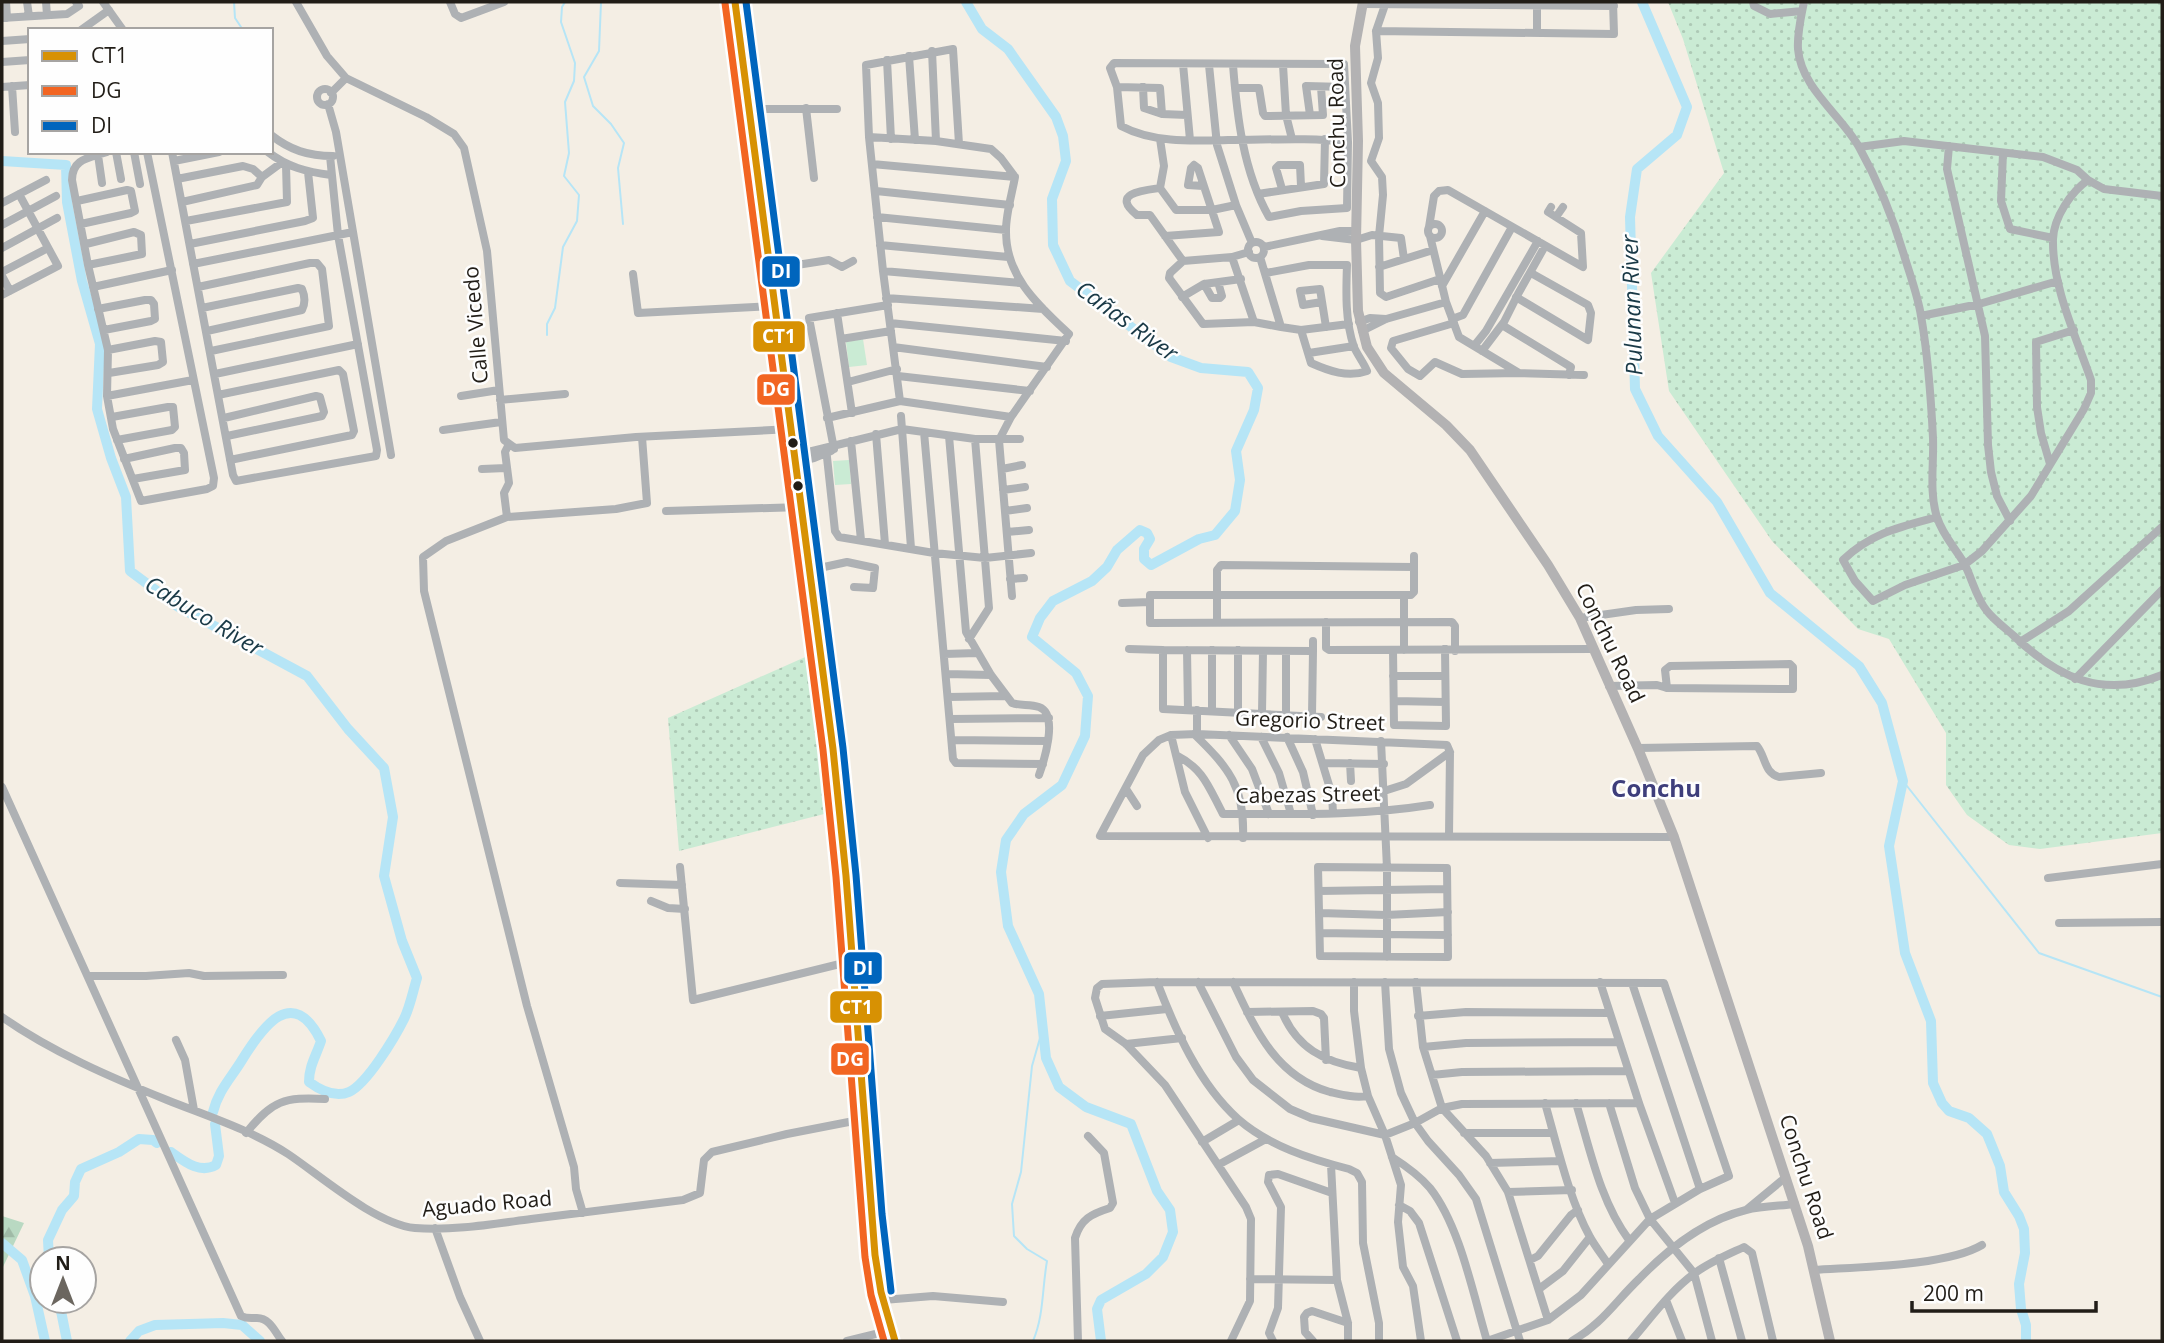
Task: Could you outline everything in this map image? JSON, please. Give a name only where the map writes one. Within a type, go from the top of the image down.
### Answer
[{"type":"main road","points":[[735,2],[833,749],[875,1255],[893,1336]]},
{"type":"main road","name":"Conchu Road","points":[[1363,3],[1355,46],[1358,141],[1357,326],[1384,373],[1446,425],[1471,450],[1580,618],[1674,837],[1795,1204],[1830,1341]]},
{"type":"street","points":[[6,2],[4,18],[67,13],[79,6],[76,2]]},
{"type":"street","points":[[27,2],[29,16]]},
{"type":"street","points":[[46,2],[47,15]]},
{"type":"street","points":[[103,2],[122,28]]},
{"type":"street","name":"Calle Vicedo","points":[[296,2],[327,56],[346,78],[426,117],[454,134],[464,148],[487,251],[500,422],[504,440],[509,444]]},
{"type":"street","points":[[450,2],[455,14],[461,18],[504,2]]},
{"type":"street","points":[[476,2],[480,11]]},
{"type":"street","points":[[1753,2],[1754,6],[1770,14],[1803,6],[1798,51],[1802,65],[1816,90],[1859,147],[1890,215],[1904,253],[1921,316],[1933,438],[1933,486],[1937,517],[1985,610],[2056,670],[2075,679],[2101,686],[2121,686],[2162,675]]},
{"type":"street","points":[[1363,3],[1613,4],[1614,34],[1376,31]]},
{"type":"street","points":[[1386,3],[1376,31],[1378,58],[1371,83],[1378,103],[1379,138],[1371,161],[1382,177],[1383,195],[1379,236],[1380,293],[1386,297],[1441,283],[1485,211]]},
{"type":"street","points":[[1537,4],[1537,33]]},
{"type":"street","points":[[83,28],[108,10]]},
{"type":"street","points":[[92,22],[96,28]]},
{"type":"street","points":[[2,41],[28,39]]},
{"type":"street","points":[[900,401],[869,137],[865,68],[868,63],[950,48],[954,51],[958,144]]},
{"type":"street","points":[[932,51],[936,141]]},
{"type":"street","points":[[909,56],[915,140]]},
{"type":"street","points":[[2,62],[28,60]]},
{"type":"street","points":[[887,60],[891,139]]},
{"type":"street","points":[[1234,65],[1242,140],[1258,194],[1269,217],[1301,211],[1347,208],[1348,142],[1343,64],[1114,63],[1110,68],[1117,87],[1121,126],[1160,139],[1190,140],[1242,140],[1325,139],[1348,142]]},
{"type":"street","points":[[1183,64],[1190,140]]},
{"type":"street","points":[[1209,65],[1217,140],[1236,205],[1250,247],[1254,257],[1260,257],[1264,253],[1264,247],[1260,243],[1250,247],[1232,257],[1183,261],[1168,275],[1203,324],[1254,322],[1301,330],[1357,326],[1446,302]]},
{"type":"street","points":[[1283,65],[1286,115],[1292,139]]},
{"type":"street","points":[[331,93],[346,78]]},
{"type":"street","points":[[2,87],[28,85]]},
{"type":"street","points":[[12,86],[15,132]]},
{"type":"street","points":[[1310,115],[1306,86],[1345,88]]},
{"type":"street","points":[[1117,87],[1160,88],[1163,114]]},
{"type":"street","points":[[1143,87],[1144,108],[1163,114],[1187,115]]},
{"type":"street","points":[[1235,88],[1259,88],[1264,115],[1323,115],[1321,87]]},
{"type":"street","points":[[328,104],[320,103],[318,95],[323,90],[331,93]]},
{"type":"street","points":[[328,104],[332,99],[331,93]]},
{"type":"street","points":[[328,104],[334,117],[391,455]]},
{"type":"street","points":[[806,108],[814,178]]},
{"type":"street","points":[[748,109],[837,109]]},
{"type":"street","points":[[273,136],[293,150],[340,155]]},
{"type":"street","points":[[869,137],[936,141],[991,149],[1015,177],[1006,230],[1008,257],[1020,283],[1069,334],[1011,417],[999,440],[1012,596]]},
{"type":"street","points":[[1160,139],[1164,166],[1160,188],[1176,210],[1212,210],[1236,205]]},
{"type":"street","points":[[1258,194],[1324,184],[1325,139]]},
{"type":"street","points":[[1859,147],[1904,141],[2043,157],[2077,170],[2104,189],[2162,196]]},
{"type":"street","points":[[1949,146],[1947,169],[1985,336],[1991,472],[1997,496],[2010,521]]},
{"type":"street","points":[[2003,153],[2001,201],[2010,229],[2053,238]]},
{"type":"street","points":[[102,183],[103,154],[81,160],[74,165],[72,174],[88,265],[108,351],[107,396],[117,440],[141,501],[213,486],[214,478],[147,154]]},
{"type":"street","points":[[117,154],[121,179]]},
{"type":"street","points":[[134,154],[140,184]]},
{"type":"street","points":[[199,154],[173,157],[236,481],[376,456],[359,344],[338,234],[330,156]]},
{"type":"street","points":[[271,154],[284,164],[331,175]]},
{"type":"street","points":[[872,163],[1015,177]]},
{"type":"street","points":[[182,202],[257,185],[262,177],[284,164]]},
{"type":"street","points":[[186,221],[287,202],[284,164]]},
{"type":"street","points":[[1282,189],[1276,168],[1279,165],[1300,165],[1301,186]]},
{"type":"street","points":[[177,179],[243,166],[253,169],[262,177]]},
{"type":"street","points":[[190,244],[313,218],[309,172]]},
{"type":"street","points":[[2,203],[46,180]]},
{"type":"street","points":[[1937,517],[1875,536],[1858,545],[1843,560],[1855,581],[1872,601],[1905,585],[1964,565],[1982,551],[2031,496],[2084,409],[2091,393],[2091,380],[2058,281],[2053,238],[2066,203],[2079,186],[2088,180]]},
{"type":"street","points":[[1165,236],[1217,233],[1219,228],[1203,186]]},
{"type":"street","points":[[1160,188],[1135,191],[1129,195],[1127,201],[1137,215],[1150,215],[1183,261]]},
{"type":"street","points":[[77,201],[127,190],[133,195],[135,211],[81,223]]},
{"type":"street","points":[[1518,373],[1459,337],[1446,302],[1433,250],[1430,231],[1434,196],[1439,191],[1448,190],[1583,267],[1581,233],[1548,212],[1551,207]]},
{"type":"street","points":[[876,191],[1010,205]]},
{"type":"street","points":[[19,194],[58,266],[6,293],[2,274],[48,248]]},
{"type":"street","points":[[2,225],[56,196]]},
{"type":"street","points":[[1556,217],[1563,207]]},
{"type":"street","points":[[877,217],[1006,230]]},
{"type":"street","points":[[2,248],[57,218]]},
{"type":"street","points":[[1512,227],[1463,315],[1453,321],[1393,341],[1391,348],[1408,369],[1420,376],[1435,362],[1462,374],[1584,375]]},
{"type":"street","points":[[86,244],[134,232],[141,235],[142,254],[88,265]]},
{"type":"street","points":[[193,264],[353,232]]},
{"type":"street","points":[[1264,247],[1322,236],[1379,236],[1401,238],[1404,259]]},
{"type":"street","points":[[1478,348],[1502,325],[1531,273],[1542,243]]},
{"type":"street","points":[[1478,348],[1542,243]]},
{"type":"street","points":[[880,245],[1008,257]]},
{"type":"street","points":[[1380,267],[1433,250]]},
{"type":"street","points":[[1232,257],[1254,322]]},
{"type":"street","points":[[1260,257],[1281,327]]},
{"type":"street","points":[[771,269],[829,260],[842,267],[853,261]]},
{"type":"street","points":[[198,287],[310,263],[317,262],[322,268],[329,326],[211,351]]},
{"type":"street","points":[[1266,274],[1309,265],[1347,265],[1347,298],[1357,326],[1354,346],[1367,369],[1364,373],[1351,375],[1311,363],[1301,330]]},
{"type":"street","points":[[93,287],[172,270]]},
{"type":"street","points":[[883,271],[1020,283]]},
{"type":"street","points":[[1516,297],[1588,340],[1591,313],[1588,306],[1531,273]]},
{"type":"street","points":[[632,274],[638,313],[776,306]]},
{"type":"street","points":[[1182,297],[1204,285],[1241,279]]},
{"type":"street","points":[[1921,316],[1979,304],[2058,281]]},
{"type":"street","points":[[1204,285],[1212,298],[1220,298],[1218,282]]},
{"type":"street","points":[[202,308],[298,288],[304,293],[302,310],[207,331]]},
{"type":"street","points":[[98,309],[145,300],[151,300],[154,304],[155,319],[152,321],[104,330]]},
{"type":"street","points":[[1031,553],[985,558],[960,556],[837,535],[832,449],[809,318],[887,302],[1043,309]]},
{"type":"street","points":[[1322,302],[1326,327]]},
{"type":"street","points":[[837,313],[852,413]]},
{"type":"street","points":[[1502,325],[1571,368],[1569,374]]},
{"type":"street","points":[[841,339],[890,327],[1066,341]]},
{"type":"street","points":[[2050,464],[2037,407],[2036,342],[2074,330]]},
{"type":"street","points":[[108,351],[155,341],[161,342],[164,357],[163,362],[158,365],[108,373]]},
{"type":"street","points":[[215,374],[359,344]]},
{"type":"street","points":[[1309,353],[1354,346]]},
{"type":"street","points":[[894,347],[1046,367]]},
{"type":"street","points":[[218,395],[339,370],[343,374],[354,431],[352,435],[230,460]]},
{"type":"street","points":[[848,382],[897,372],[1030,391]]},
{"type":"street","points":[[107,396],[193,380]]},
{"type":"street","points":[[461,396],[565,394]]},
{"type":"street","points":[[223,418],[316,396],[323,401],[322,416],[227,436]]},
{"type":"street","points":[[827,418],[900,401],[1011,417]]},
{"type":"street","points":[[112,418],[168,407],[173,407],[175,411],[175,427],[172,430],[117,440]]},
{"type":"street","points":[[901,416],[911,548]]},
{"type":"street","points":[[443,430],[500,422]]},
{"type":"street","points":[[507,517],[504,493],[509,483],[505,452],[509,444],[515,448],[642,437],[792,429]]},
{"type":"street","points":[[796,458],[902,429],[975,439],[1020,439]]},
{"type":"street","points":[[923,432],[953,759],[956,763],[1042,764]]},
{"type":"street","points":[[876,434],[885,544]]},
{"type":"street","points":[[949,436],[969,639],[1013,704],[1043,709],[1049,718],[1048,741],[1039,775]]},
{"type":"street","points":[[583,1213],[576,1189],[574,1167],[527,1006],[424,591],[424,557],[446,541],[507,517],[617,509],[647,503],[642,437]]},
{"type":"street","points":[[969,639],[989,608],[975,439]]},
{"type":"street","points":[[851,441],[861,540]]},
{"type":"street","points":[[124,459],[176,448],[181,448],[184,453],[185,470],[133,480]]},
{"type":"street","points":[[1002,469],[1022,465]]},
{"type":"street","points":[[482,469],[506,468]]},
{"type":"street","points":[[1003,490],[1024,487]]},
{"type":"street","points":[[666,511],[802,506]]},
{"type":"street","points":[[1005,511],[1027,508]]},
{"type":"street","points":[[2020,642],[2069,611],[2162,527]]},
{"type":"street","points":[[1007,532],[1029,530]]},
{"type":"street","points":[[1414,556],[1414,592],[1411,595],[1150,595],[1150,623],[1452,622],[1455,626],[1455,651]]},
{"type":"street","points":[[810,570],[847,562],[875,568],[873,587],[855,587]]},
{"type":"street","points":[[1217,622],[1217,568],[1221,565],[1414,567]]},
{"type":"street","points":[[1010,579],[1024,578]]},
{"type":"street","points":[[2075,679],[2162,590]]},
{"type":"street","points":[[1404,595],[1404,650]]},
{"type":"street","points":[[1122,603],[1150,602]]},
{"type":"street","points":[[1580,618],[1636,610],[1669,609]]},
{"type":"street","points":[[1326,622],[1326,648],[1329,650],[1592,649]]},
{"type":"street","points":[[1163,650],[1163,709],[1317,716],[1313,641]]},
{"type":"street","points":[[1129,649],[1313,651]]},
{"type":"street","points":[[1393,650],[1394,725],[1446,726],[1445,649]]},
{"type":"street","points":[[1187,650],[1195,734],[1223,763],[1237,786],[1244,814],[1243,838]]},
{"type":"street","points":[[1212,650],[1212,710]]},
{"type":"street","points":[[1238,650],[1238,711]]},
{"type":"street","points":[[1262,713],[1263,650]]},
{"type":"street","points":[[1286,651],[1286,714]]},
{"type":"street","points":[[944,654],[978,653]]},
{"type":"street","points":[[1609,686],[1657,685],[1667,688],[1793,689],[1793,667],[1790,664],[1678,664],[1665,670],[1667,688]]},
{"type":"street","points":[[946,674],[991,675]]},
{"type":"street","points":[[1393,676],[1445,676]]},
{"type":"street","points":[[948,697],[1006,696]]},
{"type":"street","points":[[1394,701],[1446,702]]},
{"type":"street","points":[[951,719],[1049,718]]},
{"type":"street","points":[[1208,838],[1185,792],[1171,735],[1159,740],[1143,755],[1100,836],[1208,838],[1674,837]]},
{"type":"street","name":"Gregorio Street","points":[[1171,735],[1381,741],[1449,749]]},
{"type":"street","points":[[1228,735],[1252,769],[1269,814]]},
{"type":"street","points":[[1261,737],[1279,773],[1291,814]]},
{"type":"street","points":[[1287,737],[1303,772],[1312,815]]},
{"type":"street","points":[[1315,739],[1332,795],[1333,813]]},
{"type":"street","points":[[952,740],[1048,741]]},
{"type":"street","points":[[1381,741],[1387,868],[1387,957]]},
{"type":"street","points":[[1638,748],[1757,746],[1773,776],[1821,773]]},
{"type":"street","points":[[1384,791],[1406,784],[1449,749]]},
{"type":"street","points":[[1449,749],[1449,836]]},
{"type":"street","name":"Cabezas Street","points":[[1176,755],[1189,762],[1210,785],[1223,814],[1385,812],[1430,805]]},
{"type":"street","points":[[1324,763],[1384,764]]},
{"type":"street","points":[[1350,763],[1351,781]]},
{"type":"street","points":[[2,787],[240,1316],[268,1321],[282,1341]]},
{"type":"street","points":[[1126,789],[1137,806]]},
{"type":"street","points":[[2048,878],[2162,864]]},
{"type":"street","points":[[680,867],[692,999],[852,961]]},
{"type":"street","points":[[1318,867],[1447,868],[1447,889],[1448,957],[1320,956],[1318,867]]},
{"type":"street","points":[[620,883],[682,886]]},
{"type":"street","points":[[1319,891],[1447,889]]},
{"type":"street","points":[[651,901],[668,908],[685,909]]},
{"type":"street","points":[[1320,913],[1386,915],[1448,912]]},
{"type":"street","points":[[2059,923],[2162,922]]},
{"type":"street","points":[[1320,933],[1448,935]]},
{"type":"street","points":[[88,976],[189,973],[204,976],[283,975]]},
{"type":"street","points":[[1157,982],[1167,1009],[1207,1082],[1239,1120],[1286,1149],[1357,1173],[1362,1182],[1363,1243],[1379,1323],[1379,1341]]},
{"type":"street","points":[[1198,982],[1236,1057],[1253,1080],[1290,1109],[1311,1118],[1385,1135],[1442,1108],[1462,1104],[1639,1103]]},
{"type":"street","points":[[1233,982],[1260,1038],[1276,1059],[1293,1074],[1319,1089],[1356,1098],[1368,1096]]},
{"type":"street","points":[[1354,982],[1354,1011],[1361,1068],[1368,1096],[1385,1135],[1401,1185],[1398,1222],[1403,1267],[1413,1286],[1421,1341]]},
{"type":"street","points":[[1385,982],[1389,1049],[1401,1093],[1415,1123],[1428,1142],[1460,1175],[1476,1199],[1520,1341]]},
{"type":"street","points":[[1416,982],[1423,1047],[1442,1108],[1490,1163],[1508,1192],[1548,1320]]},
{"type":"street","points":[[1600,982],[1675,1203]]},
{"type":"street","points":[[1632,983],[1700,1189]]},
{"type":"street","points":[[1231,1341],[1250,1301],[1251,1219],[1247,1208],[1165,1085],[1126,1044],[1105,1029],[1095,991],[1102,984],[1664,983],[1729,1176],[1700,1189],[1650,1219],[1581,1295],[1548,1320],[1487,1341],[1452,1227],[1441,1205],[1429,1187],[1413,1171],[1392,1157]]},
{"type":"street","points":[[1100,1016],[1167,1009]]},
{"type":"street","points":[[1247,1012],[1321,1014],[1324,1018],[1326,1060]]},
{"type":"street","points":[[1282,1012],[1289,1029],[1302,1043],[1326,1060],[1361,1068]]},
{"type":"street","points":[[1418,1016],[1466,1012],[1609,1013]]},
{"type":"street","name":"Aguado Road","points":[[2,1017],[27,1035],[137,1088],[285,1152],[384,1218],[414,1228],[459,1228],[694,1197],[700,1193],[704,1160],[712,1152],[746,1142],[864,1119]]},
{"type":"street","points":[[1126,1044],[1182,1038]]},
{"type":"street","points":[[176,1040],[185,1060],[194,1111]]},
{"type":"street","points":[[1423,1047],[1466,1042],[1619,1042]]},
{"type":"street","points":[[1432,1075],[1462,1072],[1628,1071]]},
{"type":"street","points":[[178,1104],[191,1096]]},
{"type":"street","points":[[246,1133],[261,1114],[279,1104],[296,1098],[325,1098]]},
{"type":"street","points":[[1545,1103],[1578,1210],[1590,1237],[1608,1264]]},
{"type":"street","points":[[1576,1103],[1603,1191],[1612,1213],[1629,1240]]},
{"type":"street","points":[[1609,1103],[1630,1176],[1650,1219],[1694,1273],[1712,1341]]},
{"type":"street","points":[[1202,1142],[1239,1120]]},
{"type":"street","points":[[1464,1133],[1553,1133]]},
{"type":"street","points":[[1078,1341],[1075,1238],[1079,1225],[1093,1213],[1110,1208],[1113,1203],[1104,1153],[1088,1136]]},
{"type":"street","points":[[1218,1165],[1266,1139]]},
{"type":"street","points":[[1490,1163],[1561,1161]]},
{"type":"street","points":[[1331,1164],[1337,1280],[1348,1323],[1348,1341]]},
{"type":"street","points":[[1273,1341],[1269,1334],[1278,1308],[1281,1208],[1268,1182],[1269,1175],[1278,1174],[1332,1193]]},
{"type":"street","points":[[1746,1210],[1786,1177]]},
{"type":"street","points":[[1508,1192],[1572,1190]]},
{"type":"street","points":[[1572,1341],[1592,1330],[1638,1279],[1674,1246],[1717,1221],[1746,1210],[1795,1204]]},
{"type":"street","points":[[1399,1205],[1410,1211],[1419,1223],[1457,1341]]},
{"type":"street","points":[[1530,1260],[1538,1256],[1578,1210]]},
{"type":"street","points":[[435,1228],[460,1297],[480,1341]]},
{"type":"street","points":[[1539,1289],[1563,1271],[1590,1237]]},
{"type":"street","points":[[1814,1270],[1962,1255],[1982,1245]]},
{"type":"street","points":[[1631,1341],[1694,1273],[1744,1247],[1752,1254],[1773,1341]]},
{"type":"street","points":[[1719,1258],[1742,1341]]},
{"type":"street","points":[[1250,1279],[1337,1280]]},
{"type":"street","points":[[883,1300],[933,1296],[1003,1302]]},
{"type":"street","points":[[1667,1300],[1679,1339]]},
{"type":"street","points":[[1313,1341],[1306,1332],[1304,1317],[1307,1313],[1312,1311],[1348,1323]]},
{"type":"street","points":[[847,1341],[893,1336]]},
{"type":"green space","points":[[1668,2],[2162,2],[2162,833],[2040,849],[2009,845],[1967,815],[1946,785],[1946,733],[1889,639],[1858,629],[1772,541],[1669,391],[1651,273],[1724,173],[1683,39]]},
{"type":"green space","points":[[863,339],[867,365],[849,367],[846,342]]},
{"type":"green space","points":[[849,460],[851,484],[835,485],[833,461]]},
{"type":"green space","points":[[812,654],[832,812],[679,851],[668,718]]},
{"type":"green space","points":[[2,1216],[24,1223],[2,1269]]},
{"type":"waterway","points":[[234,2],[235,18],[242,28]]},
{"type":"waterway","points":[[547,335],[547,324],[555,308],[563,247],[577,221],[579,195],[564,176],[569,153],[565,102],[574,81],[575,63],[561,22],[565,2]]},
{"type":"waterway","points":[[601,2],[599,51],[584,77],[593,106],[611,124],[624,143],[618,168],[623,224]]},
{"type":"waterway","name":"Cañas River","points":[[966,2],[982,29],[1008,49],[1056,117],[1063,136],[1066,161],[1052,199],[1053,245],[1070,281],[1171,357],[1201,368],[1248,372],[1258,388],[1254,410],[1236,451],[1240,480],[1235,511],[1215,535],[1199,539],[1151,565],[1144,559],[1144,549],[1150,539],[1147,533],[1140,530],[1117,550],[1107,567],[1092,581],[1053,601],[1040,618],[1032,637],[1076,673],[1088,696],[1085,736],[1062,785],[1024,814],[1006,840],[1001,872],[1008,926],[1039,994],[1046,1058],[1059,1087],[1086,1107],[1131,1124],[1157,1191],[1170,1210],[1173,1232],[1163,1257],[1146,1274],[1101,1300],[1097,1309],[1101,1341]]},
{"type":"waterway","name":"Pulunan River","points":[[1642,2],[1687,107],[1677,135],[1637,169],[1630,217],[1635,389],[1658,436],[1717,502],[1770,593],[1859,666],[1882,703],[1903,781],[1889,846],[1905,953],[1931,1021],[1933,1083],[1942,1103],[1949,1111],[1969,1118],[1987,1134],[2000,1166],[2004,1192],[2024,1229],[2025,1253],[2019,1284],[2026,1341]]},
{"type":"waterway","name":"Cabuco River","points":[[2,161],[66,165],[67,202],[82,281],[100,344],[97,409],[126,497],[130,571],[177,606],[307,676],[348,729],[384,768],[393,817],[384,876],[402,941],[417,978],[404,1019],[364,1080],[349,1092],[333,1094],[309,1082],[311,1066],[321,1041],[310,1024],[300,1015],[289,1013],[279,1016],[250,1047],[221,1091],[213,1112]]},
{"type":"waterway","points":[[1903,781],[2039,953],[2162,997]]},
{"type":"waterway","points":[[1033,1341],[1041,1312],[1047,1261],[1027,1249],[1014,1236],[1012,1204],[1021,1172],[1032,1066],[1044,1024]]},
{"type":"waterway","points":[[171,1152],[198,1167],[216,1165],[219,1156],[215,1124]]},
{"type":"waterway","points":[[48,1245],[62,1210],[74,1196],[75,1182],[81,1169],[119,1152],[139,1139],[157,1143]]},
{"type":"waterway","points":[[2,1243],[22,1260],[35,1296],[45,1341]]},
{"type":"waterway","points":[[62,1315],[67,1341]]},
{"type":"waterway","points":[[130,1341],[139,1331],[155,1325],[223,1323],[242,1325],[260,1341]]},
{"type":"transit line","name":"CT1","points":[[735,2],[833,749],[846,876],[875,1255],[881,1292],[895,1341]]},
{"type":"transit line","name":"DI","points":[[746,2],[843,748],[856,875],[882,1214],[891,1291]]},
{"type":"transit line","name":"DG","points":[[725,3],[823,750],[836,877],[865,1257],[871,1295],[884,1341]]},
{"type":"district","name":"Conchu","points":[[1656,789]]}]
